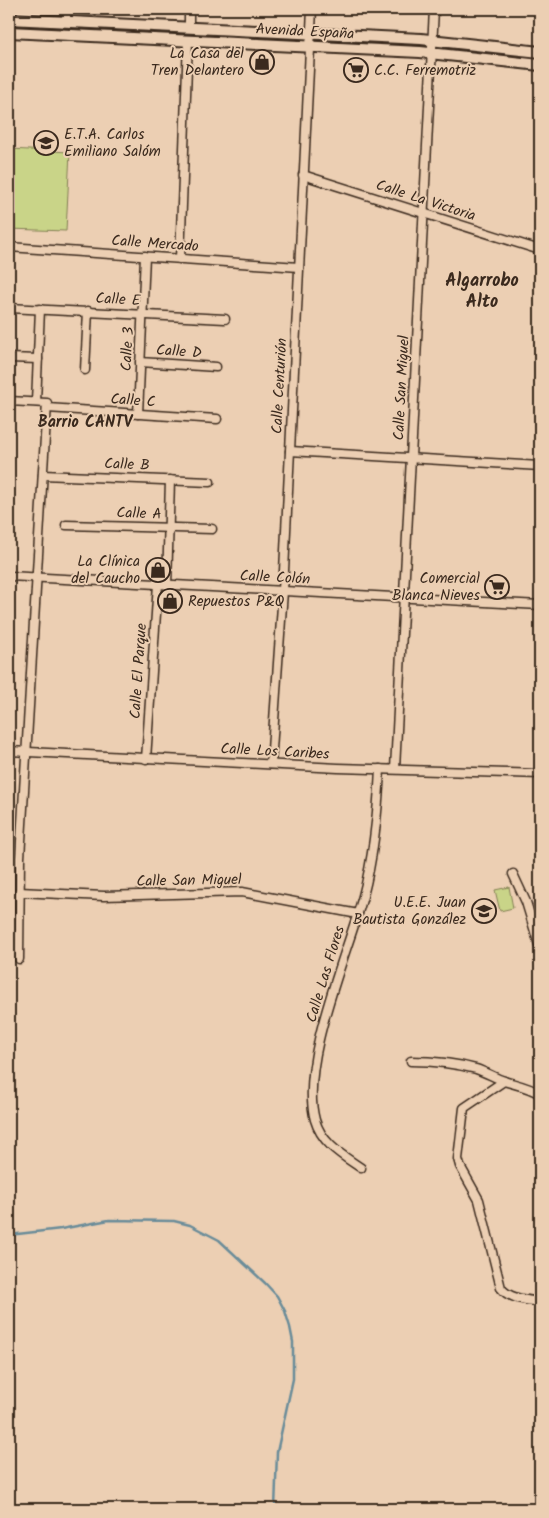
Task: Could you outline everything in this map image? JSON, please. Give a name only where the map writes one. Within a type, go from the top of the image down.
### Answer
[{"type":"main road","name":"Avenida España","points":[[9,19],[433,40],[540,52]]},
{"type":"main road","name":"Avenida España","points":[[9,32],[432,53],[540,65]]},
{"type":"street","points":[[66,9],[66,21]]},
{"type":"street","points":[[189,9],[189,27]]},
{"type":"street","name":"Calle Centurión","points":[[271,764],[283,591],[312,9]]},
{"type":"street","name":"Calle San Miguel","points":[[395,770],[434,9]]},
{"type":"street","points":[[180,259],[188,40]]},
{"type":"street","name":"Calle La Victoria","points":[[303,175],[540,250]]},
{"type":"street","name":"Calle Mercado","points":[[9,247],[298,267]]},
{"type":"street","name":"Calle 3","points":[[138,414],[145,256]]},
{"type":"street","name":"Calle E","points":[[9,308],[225,319]]},
{"type":"street","points":[[36,402],[40,309]]},
{"type":"street","points":[[85,370],[88,311]]},
{"type":"street","points":[[9,358],[38,359]]},
{"type":"street","name":"Calle D","points":[[140,362],[216,367]]},
{"type":"street","name":"Calle C","points":[[9,401],[36,402],[47,405],[138,414],[217,419]]},
{"type":"street","points":[[19,960],[19,892],[26,752],[47,405]]},
{"type":"street","points":[[290,451],[540,466]]},
{"type":"street","name":"Calle B","points":[[43,475],[210,482]]},
{"type":"street","name":"Calle El Parque","points":[[146,759],[168,528],[170,480]]},
{"type":"street","name":"Calle A","points":[[66,525],[212,529]]},
{"type":"street","name":"Calle Colón","points":[[9,576],[540,605]]},
{"type":"street","name":"Calle Los Caribes","points":[[9,751],[395,770],[540,774]]},
{"type":"street","name":"Calle Las Flores","points":[[361,1168],[324,1140],[315,1120],[311,1095],[312,1079],[326,1016],[358,914],[372,852],[378,806],[380,769]]},
{"type":"street","points":[[513,874],[526,902],[540,948]]},
{"type":"street","name":"Calle San Miguel","points":[[19,892],[104,896],[242,892],[358,914]]},
{"type":"street","points":[[411,1061],[431,1061],[477,1069],[504,1081],[525,1086],[540,1094]]},
{"type":"street","points":[[504,1081],[464,1108],[458,1159],[479,1200],[501,1288],[504,1292],[513,1296],[540,1302]]},
{"type":"green space","points":[[9,23],[293,38],[294,39],[9,27]]},
{"type":"green space","points":[[326,40],[422,45],[420,47],[326,42]]},
{"type":"green space","points":[[443,46],[540,57],[540,60],[443,49]]},
{"type":"green space","points":[[9,149],[70,152],[66,231],[9,229]]},
{"type":"green space","points":[[509,887],[513,908],[500,911],[495,890]]},
{"type":"waterway","points":[[9,1235],[61,1229],[109,1220],[174,1221],[190,1225],[219,1240],[265,1283],[277,1296],[285,1311],[293,1342],[293,1379],[277,1452],[275,1509]]},
{"type":"place","name":"La Casa del Tren Delantero","points":[[262,62]]},
{"type":"place","name":"C.C. Ferremotriz","points":[[356,70]]},
{"type":"place","name":"E.T.A. Carlos Emiliano Salóm","points":[[46,143]]},
{"type":"place","name":"La Clínica del Caucho","points":[[158,570]]},
{"type":"place","name":"Comercial Blanca Nieves","points":[[497,587]]},
{"type":"place","name":"Repuestos P&Q","points":[[170,601]]},
{"type":"place","name":"U.E.E. Juan Bautista González","points":[[484,911]]},
{"type":"district","name":"Algarrobo Alto","points":[[482,290]]},
{"type":"district","name":"Barrio CANTV","points":[[85,421]]}]
